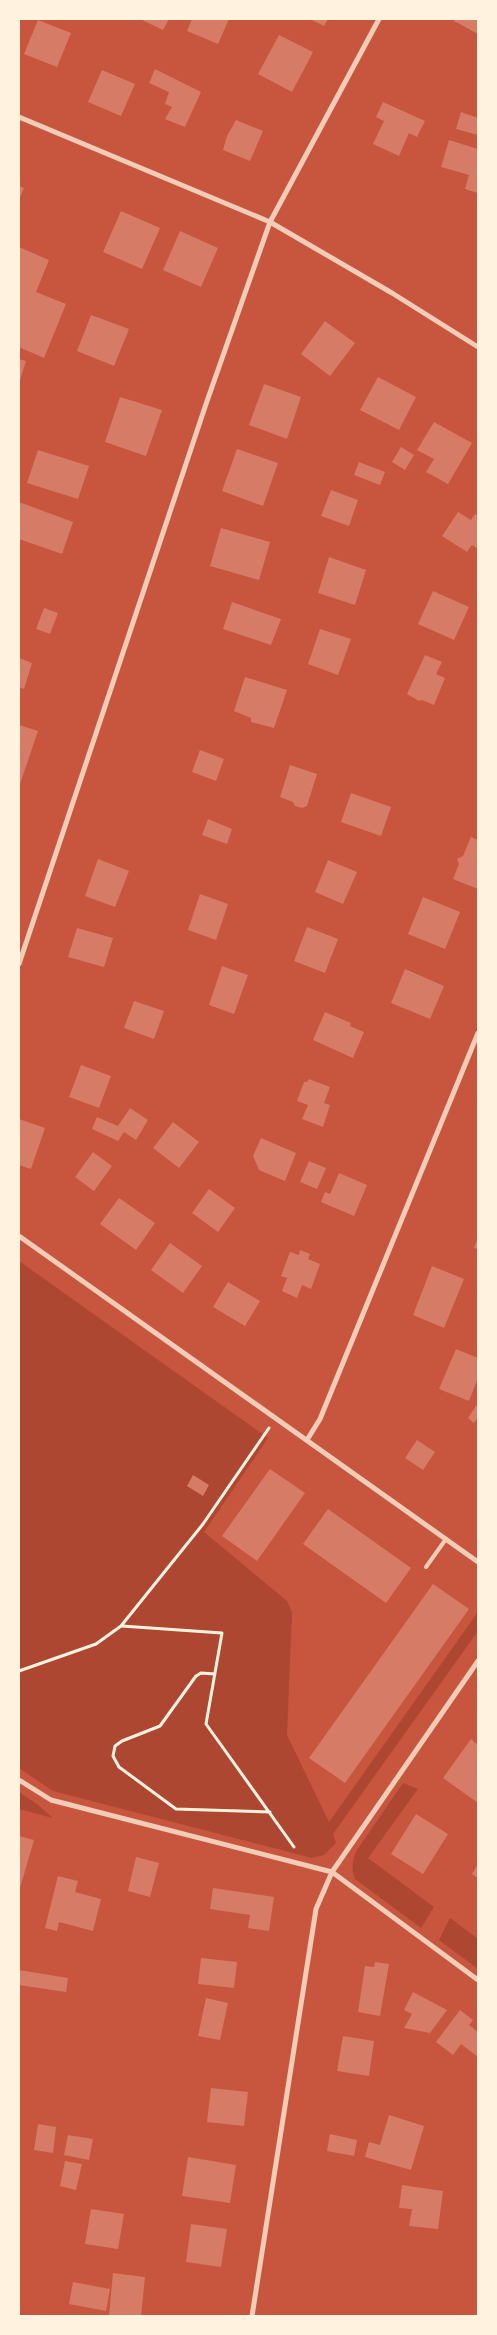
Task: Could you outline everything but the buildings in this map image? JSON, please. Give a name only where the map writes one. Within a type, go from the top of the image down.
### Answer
[{"type":"street","points":[[19,964],[206,404],[270,222],[379,19]]},
{"type":"street","points":[[19,117],[270,222],[392,293],[478,347]]},
{"type":"street","points":[[307,1440],[320,1420],[478,1033]]},
{"type":"street","points":[[19,1236],[478,1562]]},
{"type":"street","points":[[252,2316],[316,1909],[332,1872],[478,1661]]},
{"type":"street","points":[[19,1780],[51,1800],[332,1872],[478,1980]]},
{"type":"lane","points":[[426,1567],[446,1539]]},
{"type":"path","points":[[19,1671],[96,1644],[121,1626],[203,1524],[276,1418]]},
{"type":"path","points":[[121,1626],[222,1633],[206,1724],[270,1812],[295,1850]]},
{"type":"path","points":[[215,1674],[202,1673],[196,1676],[160,1726],[122,1741],[115,1746],[113,1756],[119,1767],[176,1809],[270,1812]]},
{"type":"shaded area","points":[[19,1261],[268,1438],[204,1532],[287,1601],[292,1612],[287,1735],[329,1822],[478,1612],[478,1631],[333,1834],[336,1843],[324,1855],[312,1858],[53,1791],[19,1768]]},
{"type":"shaded area","points":[[403,1783],[418,1789],[368,1858],[434,1907],[421,1928],[355,1879],[353,1872],[353,1861],[357,1850]]},
{"type":"shaded area","points":[[19,1792],[38,1805],[53,1818],[19,1809]]},
{"type":"shaded area","points":[[450,1918],[478,1939],[478,1969],[439,1940]]}]
